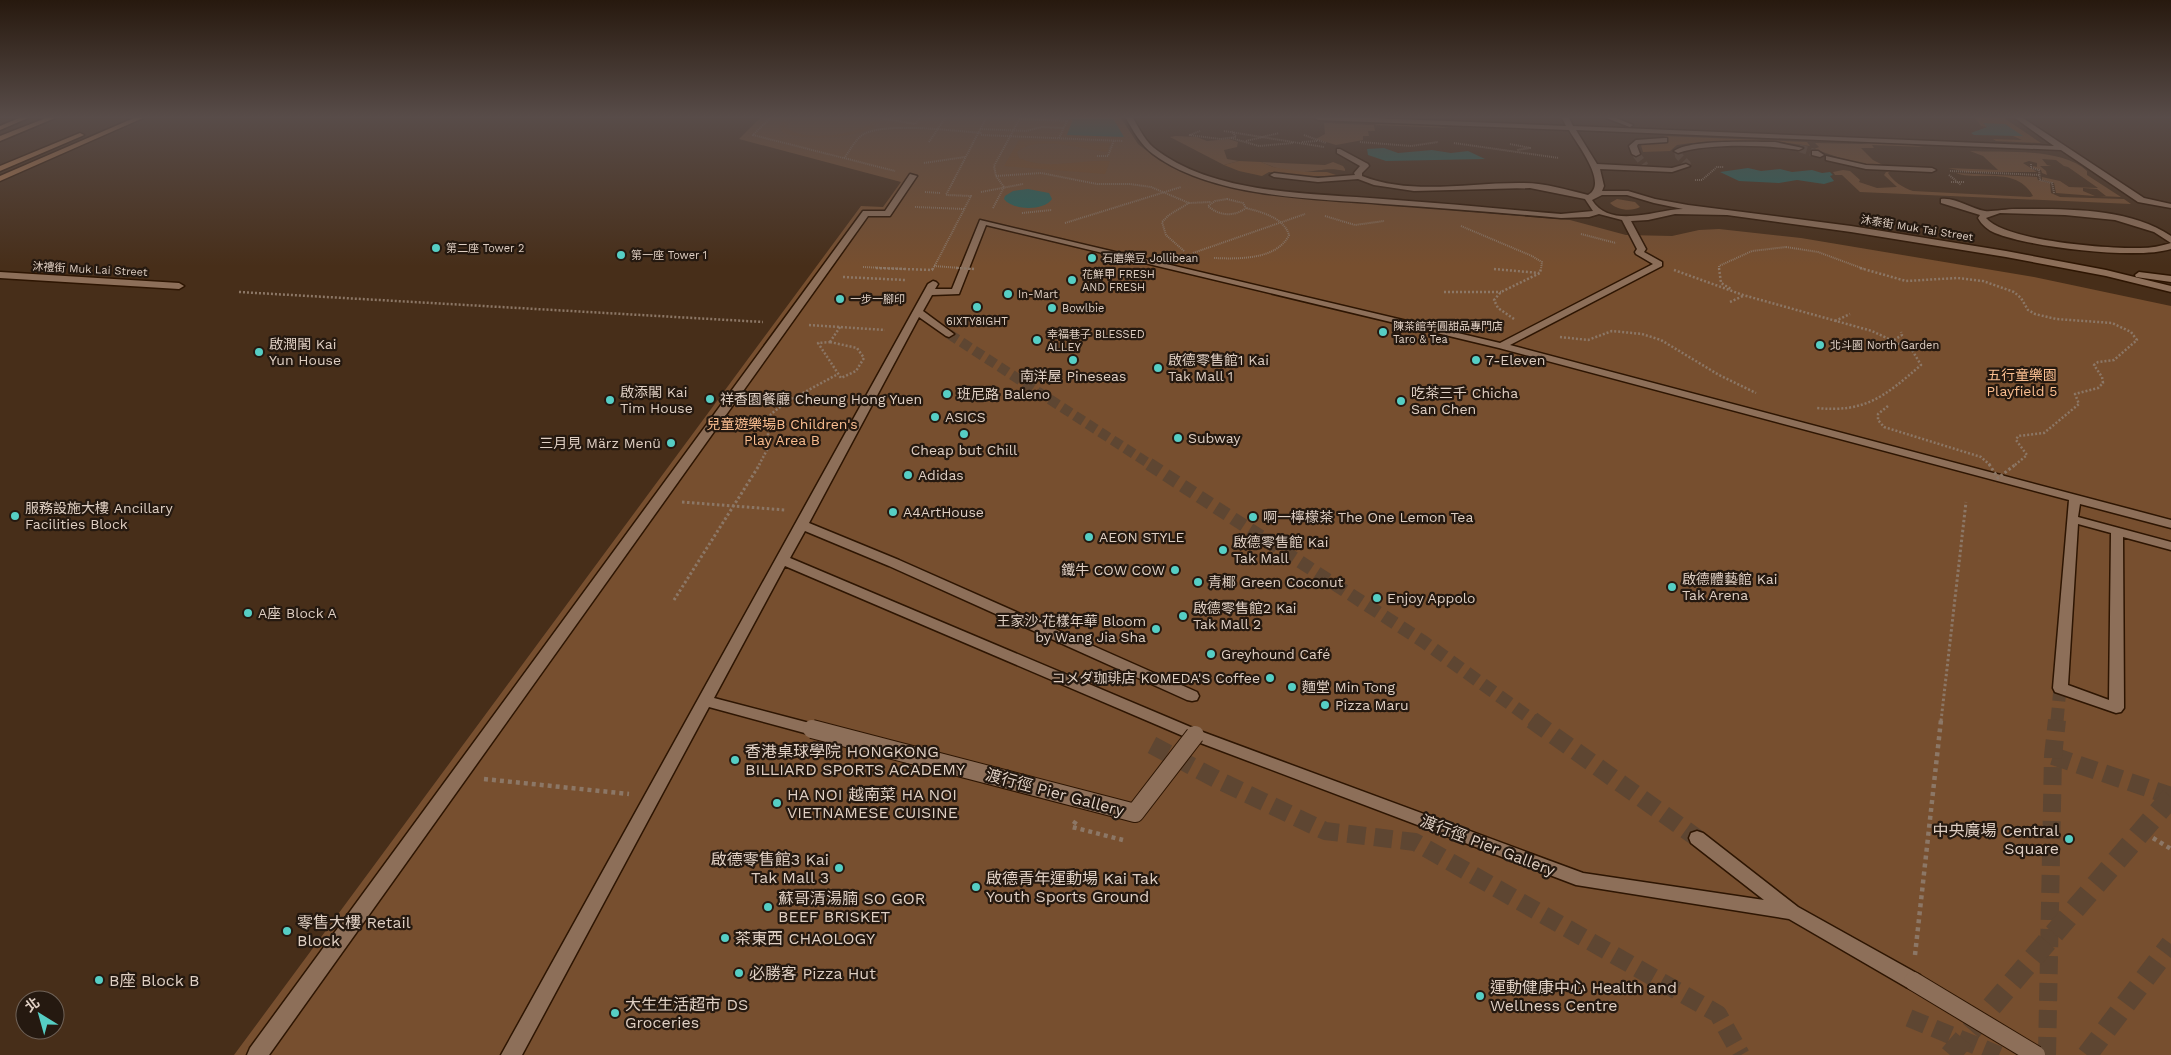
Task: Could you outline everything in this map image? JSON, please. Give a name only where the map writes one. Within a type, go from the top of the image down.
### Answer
[{"type":"main road","points":[[0,179],[27,167]]},
{"type":"street","points":[[1185,167],[1210,177],[1258,189],[1561,216],[1589,215],[1599,211]]},
{"type":"street","points":[[1274,176],[1318,180],[1359,177],[1358,173],[1364,167]]},
{"type":"street","points":[[1599,211],[1588,202],[1600,186],[1596,169],[1640,167]]},
{"type":"street","points":[[1648,167],[1672,170],[1682,167]]},
{"type":"street","points":[[1863,167],[1932,170]]},
{"type":"street","points":[[2091,167],[2141,200],[2167,205]]},
{"type":"street","name":"沐泰街 Muk Tai Street","points":[[1596,169],[1612,183],[1628,193]]},
{"type":"street","points":[[257,1055],[866,213],[887,214],[913,176]]},
{"type":"street","name":"沐泰街 Muk Tai Street","points":[[1359,177],[1371,183],[1394,188],[1523,185],[1593,196],[1610,192],[1628,193],[1654,201],[1724,213],[1850,229],[2006,254],[2106,273],[2171,289]]},
{"type":"street","points":[[1654,201],[1662,208],[1661,213]]},
{"type":"street","points":[[1944,201],[1986,214],[2011,211],[2107,217],[2146,226],[2162,233],[2171,240]]},
{"type":"street","name":"沐泰街 Muk Tai Street","points":[[1599,211],[1625,218],[1646,218],[1661,213],[1724,213]]},
{"type":"street","points":[[1986,214],[1983,216],[1983,221],[2002,232],[2058,243],[2140,252],[2159,251],[2171,246]]},
{"type":"street","points":[[1625,218],[1642,249],[1639,252],[1659,264]]},
{"type":"street","points":[[511,1055],[931,288],[956,292],[983,222],[1501,346],[2171,524]]},
{"type":"street","points":[[2002,232],[2006,254]]},
{"type":"street","points":[[1501,346],[1659,264]]},
{"type":"street","name":"沐泰街 Muk Tai Street","points":[[2106,273],[2171,279]]},
{"type":"street","name":"沐禮街 Muk Lai Street","points":[[0,276],[179,286]]},
{"type":"street","points":[[918,312],[950,334]]},
{"type":"street","points":[[2075,498],[2060,688],[2116,708],[2117,532]]},
{"type":"street","points":[[806,518],[894,563],[1192,696]]},
{"type":"street","points":[[2072,519],[2171,546]]},
{"type":"street","name":"渡行徑 Pier Gallery","points":[[782,560],[1195,735],[1582,880],[1792,912]]},
{"type":"street","name":"渡行徑 Pier Gallery","points":[[705,701],[1135,813],[1195,735]]},
{"type":"street","points":[[1698,838],[1792,912],[1913,981],[2036,1055]]},
{"type":"path","points":[[879,167],[913,176]]},
{"type":"path","points":[[863,267],[932,270],[971,196],[946,195],[961,167]]},
{"type":"path","points":[[994,167],[996,176],[1004,187]]},
{"type":"path","points":[[2031,167],[2039,170],[2040,180],[2052,183],[2053,193],[2061,196]]},
{"type":"path","points":[[1932,170],[2040,175]]},
{"type":"path","points":[[996,176],[1041,173],[1097,184],[1140,185],[1189,202],[1211,202],[1227,199],[1244,204],[1251,203]]},
{"type":"path","points":[[1032,233],[1165,193],[1210,177]]},
{"type":"path","points":[[1951,182],[1964,182]]},
{"type":"path","points":[[981,192],[1023,184]]},
{"type":"path","points":[[983,222],[989,217],[1004,187]]},
{"type":"path","points":[[1160,264],[1348,198]]},
{"type":"path","points":[[1189,202],[1162,222],[1162,230],[1175,245],[1190,254],[1199,256]]},
{"type":"path","points":[[1211,202],[1208,204],[1209,208],[1222,214],[1240,212],[1246,208]]},
{"type":"path","points":[[1208,257],[1246,258],[1275,250],[1284,244],[1289,236],[1288,229],[1282,222],[1272,216],[1246,208],[1244,204]]},
{"type":"path","points":[[932,208],[964,209]]},
{"type":"path","points":[[1320,214],[1334,220],[1355,225],[1392,219]]},
{"type":"path","points":[[1459,225],[1486,239],[1529,254],[1542,262],[1540,273]]},
{"type":"path","points":[[1736,292],[1722,283],[1719,266],[1752,251],[1786,247],[1821,252],[1905,281],[1928,282],[1957,278],[1988,282],[2017,295],[2026,308],[2037,314],[2056,319],[2080,318],[2109,322],[2125,328],[2134,334],[2137,340],[2114,360],[2098,362],[2094,365],[2102,377],[2103,383],[2098,388],[2075,394],[2079,404],[2044,433],[2018,436],[2016,440],[2027,455],[1998,478],[1989,463],[1981,457],[1884,427],[1878,420],[1878,414],[1888,406]]},
{"type":"path","points":[[1659,264],[1743,295],[1894,340],[1912,350],[1921,365],[1873,403],[1854,408],[1824,409],[1808,407]]},
{"type":"path","points":[[934,266],[975,269]]},
{"type":"path","points":[[1494,269],[1540,273]]},
{"type":"path","points":[[1540,273],[1501,292],[1494,300],[1498,308],[1536,329],[1565,339],[1588,340],[1612,331],[1642,334],[1662,340],[1757,393]]},
{"type":"path","points":[[822,275],[904,280]]},
{"type":"path","points":[[239,292],[786,323],[908,332]]},
{"type":"path","points":[[1444,292],[1501,292]]},
{"type":"path","points":[[1730,302],[1743,295]]},
{"type":"path","points":[[1835,321],[1850,314]]},
{"type":"path","points":[[830,342],[840,327]]},
{"type":"path","points":[[1894,340],[1902,335],[1901,332]]},
{"type":"path","points":[[830,342],[857,348],[864,358],[863,363],[854,372],[841,378],[818,343],[830,342]]},
{"type":"path","points":[[1912,373],[1918,375]]},
{"type":"path","points":[[674,600],[766,454],[770,440],[768,423],[771,414],[781,405],[838,374]]},
{"type":"path","points":[[1880,398],[1886,400]]},
{"type":"path","points":[[659,500],[733,506],[806,518]]},
{"type":"path","points":[[1913,981],[1966,502]]},
{"type":"path","points":[[458,776],[653,796]]},
{"type":"path","points":[[1083,830],[1123,840]]},
{"type":"path","points":[[2153,838],[2171,849]]},
{"type":"green space","points":[[845,167],[1175,167],[1192,175],[1255,191],[1305,198],[1570,220],[1626,235],[1672,236],[1699,230],[1719,229],[1801,238],[2034,277],[2171,306],[2171,1055],[234,1055],[861,206],[883,207],[901,182]]},
{"type":"green space","points":[[1275,167],[1344,167],[1345,171],[1329,169],[1304,172]]},
{"type":"green space","points":[[1995,167],[2030,167],[2037,172],[1967,172],[1948,168],[1998,170]]},
{"type":"green space","points":[[2041,167],[2046,171],[2047,175],[2042,173],[2041,170],[2033,168]]},
{"type":"green space","points":[[2068,167],[2082,167],[2087,171],[2087,175],[2121,197],[2099,196],[2106,196],[2097,189],[2083,188],[2083,191],[2095,196],[2056,193],[2054,183],[2042,180],[2042,177],[2060,181],[2069,187],[2098,188]]},
{"type":"green space","points":[[1850,171],[1860,180],[1859,182],[1877,188],[1897,187],[1884,175],[1890,171],[1888,173],[1895,181],[1913,191],[2030,197],[2033,196],[2026,186],[2007,177],[1975,176],[1956,173],[2037,177],[2038,180],[2050,183],[2051,193],[2060,197],[2124,199],[2131,204],[1860,192],[1842,175],[1835,175],[1833,172]]},
{"type":"green space","points":[[1617,199],[1635,202],[1640,207],[1628,210],[1620,209],[1610,203]]},
{"type":"shaded area","points":[[1020,167],[1108,167],[1105,174]]},
{"type":"shaded area","points":[[1230,167],[1274,167],[1304,172],[1327,172],[1339,176],[1303,176],[1269,172],[1262,176]]},
{"type":"water","points":[[1748,168],[1761,171],[1780,169],[1792,172],[1812,170],[1822,173],[1830,172],[1833,175],[1830,176],[1834,181],[1824,184],[1797,180],[1779,183],[1739,181],[1720,172]]},
{"type":"water","points":[[1028,189],[1049,193],[1052,199],[1042,206],[1028,208],[1014,206],[1004,199],[1005,196],[1013,191]]},
{"type":"tunnel","points":[[949,334],[1151,465]]},
{"type":"tunnel","points":[[1149,464],[1424,642],[1534,721]]},
{"type":"tunnel","points":[[2057,721],[2060,688]]},
{"type":"tunnel","points":[[1532,720],[1697,838]]},
{"type":"tunnel","points":[[2053,756],[2057,720]]},
{"type":"tunnel","points":[[1152,745],[1216,779],[1325,831],[1415,842],[1718,1014],[1741,1055]]},
{"type":"tunnel","points":[[2047,1055],[2053,756]]},
{"type":"tunnel","points":[[2053,756],[2171,796]]},
{"type":"tunnel","points":[[1950,1055],[2171,797]]},
{"type":"tunnel","points":[[2087,1055],[2171,944]]},
{"type":"tunnel","points":[[1909,1018],[1999,1055]]},
{"type":"place","name":"第二座 Tower 2","points":[[436,248]]},
{"type":"place","name":"第一座 Tower 1","points":[[621,255]]},
{"type":"place","name":"石磨樂豆 Jollibean","points":[[1092,258]]},
{"type":"place","name":"花鮮甲 FRESH AND FRESH","points":[[1072,280]]},
{"type":"place","name":"In-Mart","points":[[1008,294]]},
{"type":"place","name":"一步一腳印","points":[[840,299]]},
{"type":"place","name":"6IXTY8IGHT","points":[[977,307]]},
{"type":"place","name":"Bowlbie","points":[[1052,308]]},
{"type":"place","name":"陳茶館芋圓甜品專門店 Taro & Tea","points":[[1383,332]]},
{"type":"place","name":"幸福巷子 BLESSED ALLEY","points":[[1037,340]]},
{"type":"place","name":"北斗園 North Garden","points":[[1820,345]]},
{"type":"place","name":"啟潤閣 Kai Yun House","points":[[259,352]]},
{"type":"place","name":"南洋屋 Pineseas","points":[[1073,360]]},
{"type":"place","name":"7-Eleven","points":[[1476,360]]},
{"type":"place","name":"啟德零售館1 Kai Tak Mall 1","points":[[1158,368]]},
{"type":"place","name":"班尼路 Baleno","points":[[947,394]]},
{"type":"place","name":"祥香園餐廳 Cheung Hong Yuen","points":[[710,399]]},
{"type":"place","name":"啟添閣 Kai Tim House","points":[[610,400]]},
{"type":"place","name":"吃茶三千 Chicha San Chen","points":[[1401,401]]},
{"type":"place","name":"ASICS","points":[[935,417]]},
{"type":"place","name":"Cheap but Chill","points":[[964,434]]},
{"type":"place","name":"Subway","points":[[1178,438]]},
{"type":"place","name":"三月見 März Menü","points":[[671,443]]},
{"type":"place","name":"Adidas","points":[[908,475]]},
{"type":"place","name":"A4ArtHouse","points":[[893,512]]},
{"type":"place","name":"服務設施大樓 Ancillary Facilities Block","points":[[15,516]]},
{"type":"place","name":"啊一檸檬茶 The One Lemon Tea","points":[[1253,517]]},
{"type":"place","name":"AEON STYLE","points":[[1089,537]]},
{"type":"place","name":"啟德零售館 Kai Tak Mall","points":[[1223,550]]},
{"type":"place","name":"鐵牛 COW COW","points":[[1175,570]]},
{"type":"place","name":"青椰 Green Coconut","points":[[1198,582]]},
{"type":"place","name":"啟德體藝館 Kai Tak Arena","points":[[1672,587]]},
{"type":"place","name":"Enjoy Appolo","points":[[1377,598]]},
{"type":"place","name":"A座 Block A","points":[[248,613]]},
{"type":"place","name":"啟德零售館2 Kai Tak Mall 2","points":[[1183,616]]},
{"type":"place","name":"王家沙·花樣年華 Bloom by Wang Jia Sha","points":[[1156,629]]},
{"type":"place","name":"Greyhound Café","points":[[1211,654]]},
{"type":"place","name":"コメダ珈琲店 KOMEDA'S Coffee","points":[[1270,678]]},
{"type":"place","name":"麵堂 Min Tong","points":[[1292,687]]},
{"type":"place","name":"Pizza Maru","points":[[1325,705]]},
{"type":"place","name":"香港桌球學院 HONGKONG BILLIARD SPORTS ACADEMY","points":[[735,760]]},
{"type":"place","name":"HA NOI 越南菜 HA NOI VIETNAMESE CUISINE","points":[[777,803]]},
{"type":"place","name":"中央廣場 Central Square","points":[[2069,839]]},
{"type":"place","name":"啟德零售館3 Kai Tak Mall 3","points":[[839,868]]},
{"type":"place","name":"啟德青年運動場 Kai Tak Youth Sports Ground","points":[[976,887]]},
{"type":"place","name":"蘇哥清湯腩 SO GOR BEEF BRISKET","points":[[768,907]]},
{"type":"place","name":"零售大樓 Retail Block","points":[[287,931]]},
{"type":"place","name":"茶東西 CHAOLOGY","points":[[725,938]]},
{"type":"place","name":"必勝客 Pizza Hut","points":[[739,973]]},
{"type":"place","name":"B座 Block B","points":[[99,980]]},
{"type":"place","name":"運動健康中心 Health and Wellness Centre","points":[[1480,996]]},
{"type":"place","name":"大生生活超市 DS Groceries","points":[[615,1013]]},
{"type":"park label","name":"五行童樂園 Playfield 5","points":[[2022,384]]},
{"type":"park label","name":"兒童遊樂場B Children's Play Area B","points":[[782,432]]}]
